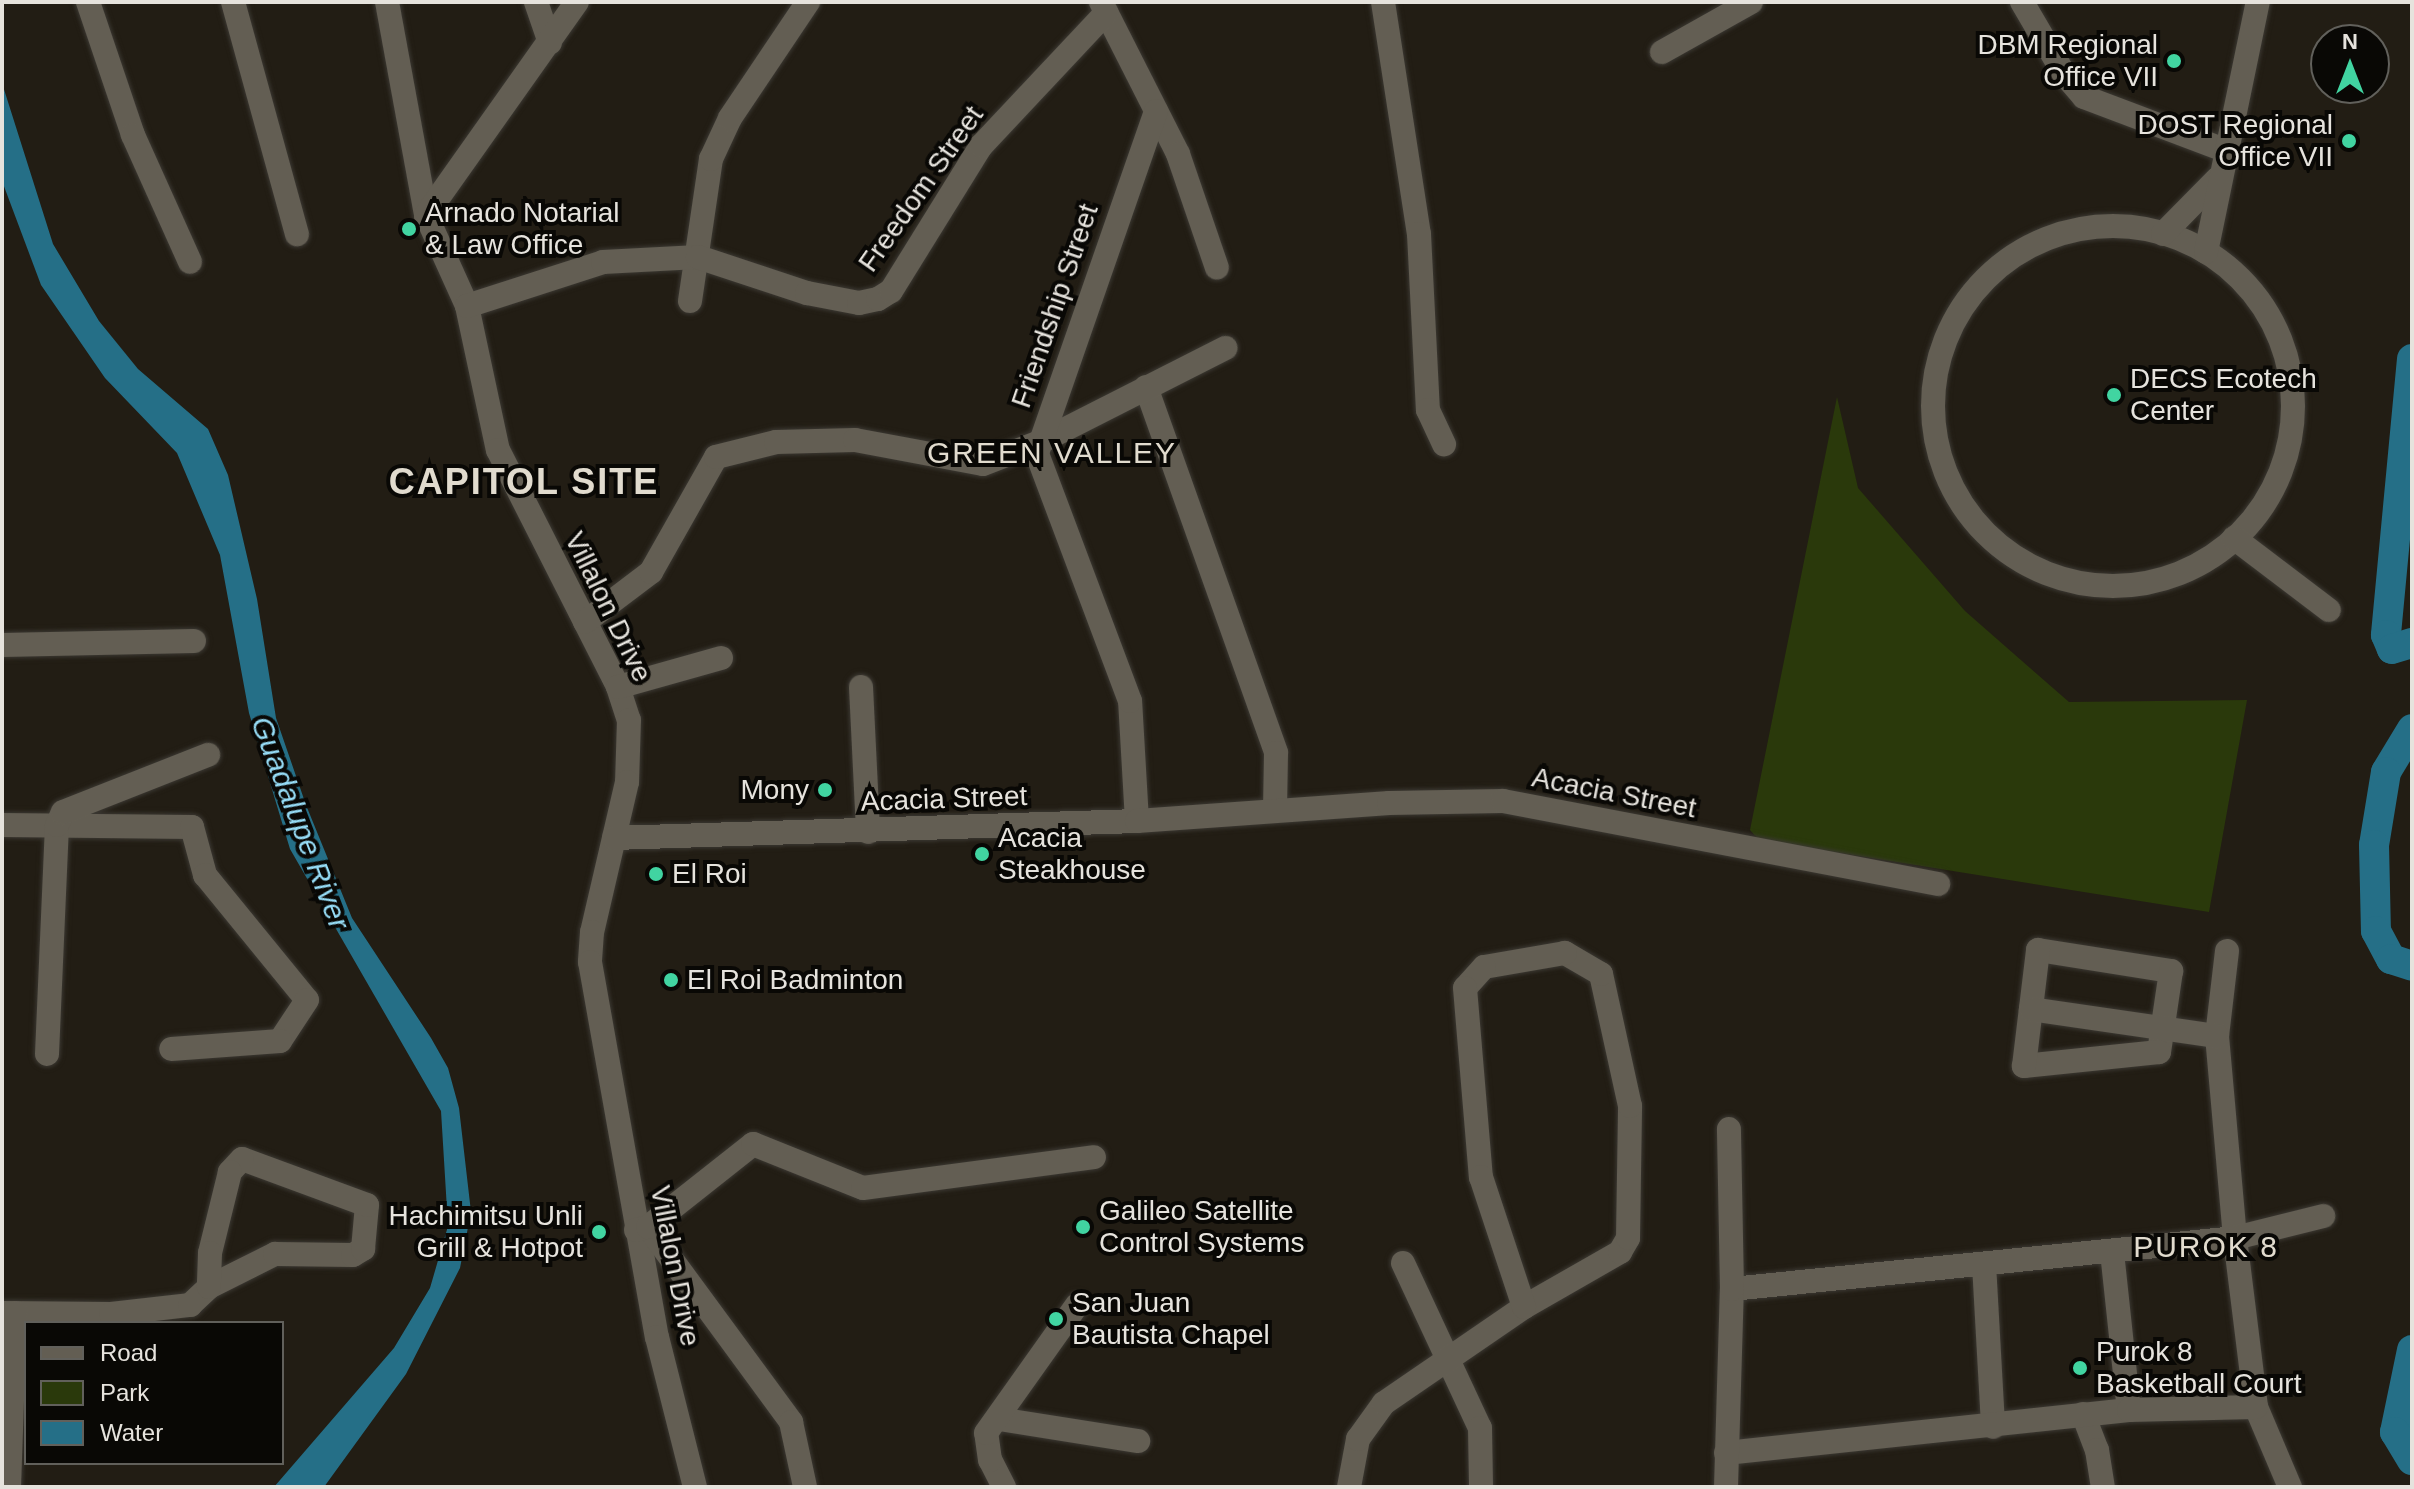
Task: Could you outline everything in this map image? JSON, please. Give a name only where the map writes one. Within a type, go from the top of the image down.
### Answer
[{"type":"street","points":[[88,2],[133,135],[190,262]]},
{"type":"street","points":[[233,2],[297,234]]},
{"type":"street","name":"Villalon Drive","points":[[387,2],[426,215],[467,306],[498,450],[618,687],[631,749],[592,932],[590,962],[695,1487]]},
{"type":"street","points":[[536,2],[550,43]]},
{"type":"street","points":[[426,215],[577,2]]},
{"type":"street","points":[[690,301],[698,257],[701,197],[711,159],[730,118],[808,2]]},
{"type":"street","points":[[1383,2],[1419,234],[1428,410],[1444,444]]},
{"type":"street","points":[[1662,52],[1751,2]]},
{"type":"street","points":[[2022,2],[2064,74],[2084,97],[2227,151]]},
{"type":"street","points":[[2206,252],[2217,179],[2227,151],[2258,2]]},
{"type":"street","points":[[1104,8],[1178,154],[1217,268]]},
{"type":"street","name":"Freedom Street","points":[[467,306],[603,262],[698,257],[807,293],[859,303],[878,299],[891,291],[981,146],[1104,8]]},
{"type":"street","name":"Friendship Street","points":[[1137,821],[1130,701],[1040,468],[1040,442],[1156,111]]},
{"type":"street","points":[[2163,234],[2217,179]]},
{"type":"street","points":[[2120,227],[2163,234],[2206,252],[2240,279],[2267,312],[2285,352],[2293,394],[2291,437],[2278,478],[2256,515],[2234,538],[2189,569],[2147,582],[2104,585],[2062,578],[2022,560],[1980,527],[1950,482],[1936,441],[1933,398],[1944,345],[1969,298],[1999,267],[2036,244],[2077,230],[2120,227]]},
{"type":"street","points":[[585,622],[651,572],[716,457],[776,442],[855,440],[983,464],[1040,442],[1225,348]]},
{"type":"street","points":[[1146,387],[1276,753],[1275,810]]},
{"type":"street","points":[[2234,538],[2329,610]]},
{"type":"street","points":[[2,645],[194,641]]},
{"type":"street","points":[[618,687],[721,658]]},
{"type":"street","points":[[861,687],[868,832]]},
{"type":"street","points":[[47,1054],[57,825],[63,812],[208,755]]},
{"type":"street","name":"Acacia Street","points":[[614,838],[1137,821],[1275,810],[1503,801],[1938,884]]},
{"type":"street","points":[[2,825],[192,827],[205,875],[307,1000],[280,1041],[171,1049]]},
{"type":"street","points":[[2038,950],[2171,971],[2159,1052],[2024,1066],[2031,1009],[2038,950]]},
{"type":"street","points":[[2227,951],[2217,1036],[2235,1238],[2256,1407],[2290,1487]]},
{"type":"street","points":[[1349,1487],[1358,1439],[1368,1421],[1446,1358],[1524,1307],[1620,1252],[1632,1226],[1630,1106],[1601,974],[1565,953],[1484,967],[1465,988],[1481,1177],[1524,1307]]},
{"type":"street","points":[[2031,1009],[2217,1036]]},
{"type":"street","points":[[1726,1487],[1732,1289],[1729,1129]]},
{"type":"street","points":[[805,1487],[791,1422],[642,1229],[753,1144],[863,1188],[1094,1157]]},
{"type":"street","points":[[9,1487],[8,1313],[111,1314],[190,1305],[202,1299],[209,1287],[210,1253],[230,1172],[242,1159],[367,1205],[363,1249],[353,1255],[275,1254],[209,1287]]},
{"type":"street","points":[[1732,1289],[2235,1238],[2323,1216]]},
{"type":"street","points":[[2112,1252],[2129,1410]]},
{"type":"street","points":[[1403,1263],[1480,1428],[1481,1487]]},
{"type":"street","points":[[1984,1264],[1993,1427]]},
{"type":"street","points":[[1004,1487],[984,1438],[1077,1305]]},
{"type":"street","points":[[1726,1453],[1993,1427],[2129,1410],[2256,1407]]},
{"type":"street","points":[[2083,1414],[2097,1450],[2103,1487]]},
{"type":"street","points":[[999,1419],[1138,1441]]},
{"type":"green space","points":[[1837,397],[1858,488],[1965,611],[2069,702],[2247,700],[2209,912],[1759,840],[1750,830]]},
{"type":"water","name":"Guadalupe River","points":[[2,83],[53,244],[99,321],[138,369],[208,429],[228,475],[257,599],[276,718],[306,805],[352,918],[448,1068],[459,1108],[471,1212],[460,1268],[406,1374],[324,1487],[274,1487],[394,1348],[430,1288],[448,1226],[441,1111],[290,849],[249,713],[220,555],[177,453],[105,378],[41,285],[2,181]]},
{"type":"waterway","points":[[2412,359],[2386,635],[2392,649],[2412,643]]},
{"type":"waterway","points":[[2412,729],[2386,772],[2374,845],[2376,931],[2391,959],[2412,966]]},
{"type":"waterway","points":[[2412,1350],[2395,1432],[2412,1460]]},
{"type":"place","name":"DBM Regional Office VII","points":[[2174,61]]},
{"type":"place","name":"DOST Regional Office VII","points":[[2349,141]]},
{"type":"place","name":"Arnado Notarial & Law Office","points":[[409,229]]},
{"type":"place","name":"DECS Ecotech Center","points":[[2114,395]]},
{"type":"place","name":"Mony","points":[[825,790]]},
{"type":"place","name":"Acacia Steakhouse","points":[[982,854]]},
{"type":"place","name":"El Roi","points":[[656,874]]},
{"type":"place","name":"El Roi Badminton","points":[[671,980]]},
{"type":"place","name":"Galileo Satellite Control Systems","points":[[1083,1227]]},
{"type":"place","name":"Hachimitsu Unli Grill & Hotpot","points":[[599,1232]]},
{"type":"place","name":"San Juan Bautista Chapel","points":[[1056,1319]]},
{"type":"place","name":"Purok 8 Basketball Court","points":[[2080,1368]]},
{"type":"district","name":"GREEN VALLEY","points":[[1052,453]]},
{"type":"district","name":"CAPITOL SITE","points":[[524,482]]},
{"type":"district","name":"PUROK 8","points":[[2206,1247]]}]
